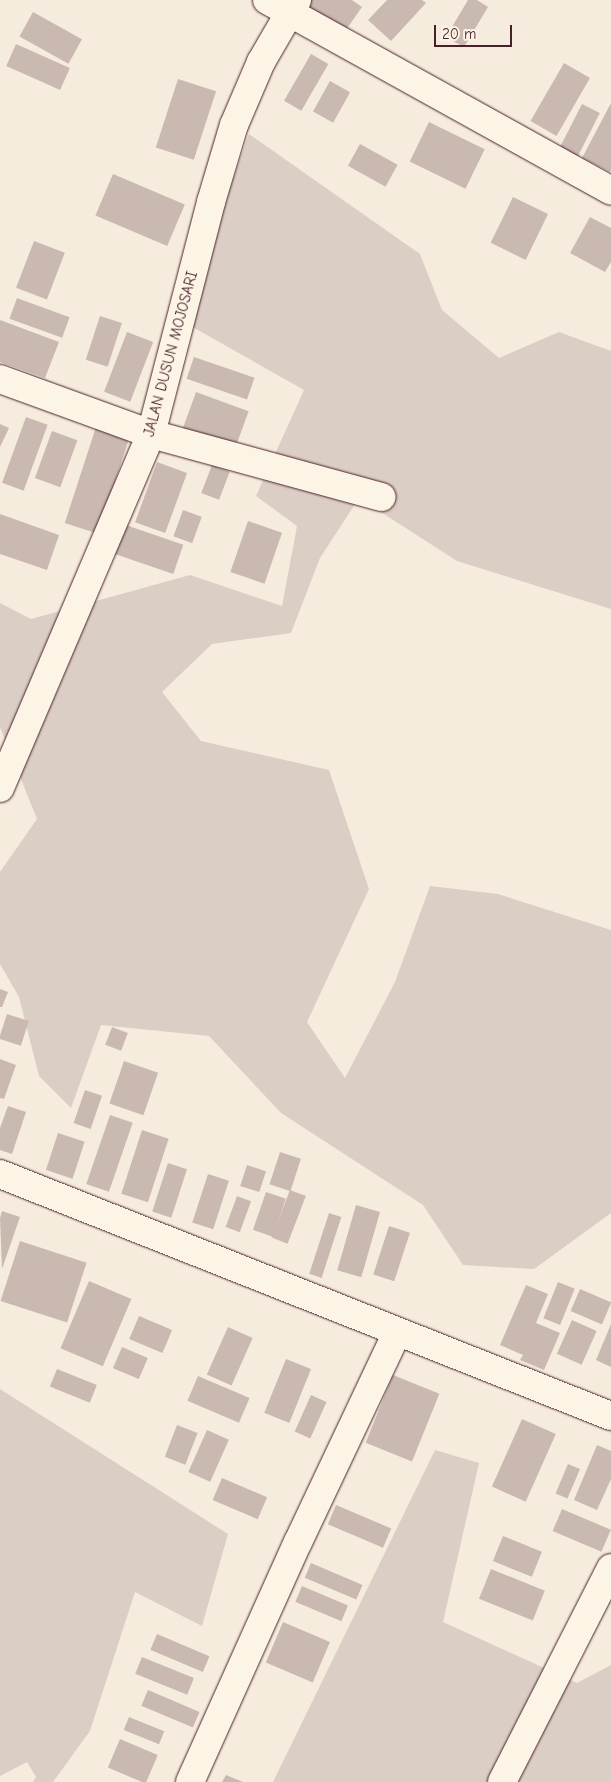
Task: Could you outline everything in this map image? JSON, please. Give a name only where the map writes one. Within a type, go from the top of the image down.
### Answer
[{"type":"street","points":[[284,4],[611,191]]},
{"type":"street","name":"JALAN DUSUN MOJOSARI","points":[[0,788],[151,434],[211,202],[234,125],[284,4]]},
{"type":"street","points":[[0,380],[151,434],[382,497]]},
{"type":"street","points":[[0,1174],[208,1254],[397,1333],[611,1416]]},
{"type":"street","points":[[190,1782],[298,1542],[397,1333]]},
{"type":"street","points":[[502,1782],[611,1568]]},
{"type":"shaded area","points":[[249,134],[420,254],[442,310],[499,358],[559,332],[611,351],[611,609],[457,561],[359,498],[320,558],[291,633],[212,644],[162,692],[201,741],[329,770],[369,889],[307,1022],[345,1078],[395,982],[430,886],[498,894],[611,930],[611,1213],[534,1269],[463,1265],[423,1205],[281,1113],[209,1036],[101,1025],[71,1108],[39,1076],[19,997],[0,964],[0,872],[37,819],[0,727],[0,603],[31,619],[190,575],[282,606],[297,526],[256,496],[304,390],[182,321]]},
{"type":"shaded area","points":[[0,1389],[228,1534],[202,1626],[135,1592],[90,1731],[53,1782],[33,1782],[36,1777],[27,1762],[0,1776]]},
{"type":"shaded area","points":[[435,1450],[479,1463],[443,1622],[577,1683],[611,1665],[611,1782],[273,1782]]},
{"type":"building","points":[[310,0],[352,0],[362,7],[341,37],[303,11]]},
{"type":"building","points":[[387,0],[422,0],[426,3],[391,41],[368,20]]},
{"type":"building","points":[[468,0],[477,0],[488,7],[464,47],[446,37]]},
{"type":"building","points":[[33,12],[82,39],[68,64],[19,36]]},
{"type":"building","points":[[16,44],[70,68],[60,90],[6,66]]},
{"type":"building","points":[[311,54],[328,64],[301,111],[284,101]]},
{"type":"building","points":[[564,63],[590,78],[556,136],[530,121]]},
{"type":"building","points":[[178,79],[216,91],[194,160],[156,147]]},
{"type":"building","points":[[330,81],[350,92],[333,123],[313,112]]},
{"type":"building","points":[[611,103],[611,170],[610,172],[582,158]]},
{"type":"building","points":[[582,104],[600,113],[577,158],[559,149]]},
{"type":"building","points":[[429,122],[485,149],[465,189],[410,162]]},
{"type":"building","points":[[360,144],[398,165],[385,187],[348,166]]},
{"type":"building","points":[[113,174],[185,204],[167,246],[95,215]]},
{"type":"building","points":[[513,197],[548,214],[526,260],[491,243]]},
{"type":"building","points":[[590,217],[611,228],[611,262],[605,272],[570,253]]},
{"type":"building","points":[[34,241],[65,253],[47,300],[16,288]]},
{"type":"building","points":[[17,298],[70,317],[62,338],[9,319]]},
{"type":"building","points":[[100,316],[122,323],[108,367],[86,360]]},
{"type":"building","points":[[0,320],[59,342],[45,378],[0,362]]},
{"type":"building","points":[[127,332],[153,342],[130,402],[104,392]]},
{"type":"building","points":[[194,357],[255,378],[247,400],[187,379]]},
{"type":"building","points":[[196,392],[249,411],[235,448],[183,429]]},
{"type":"building","points":[[26,417],[48,425],[24,491],[2,483]]},
{"type":"building","points":[[0,424],[9,428],[0,447]]},
{"type":"building","points":[[96,427],[129,438],[98,534],[65,523]]},
{"type":"building","points":[[52,431],[77,440],[60,487],[35,478]]},
{"type":"building","points":[[157,462],[187,473],[165,533],[135,522]]},
{"type":"building","points":[[212,465],[230,472],[219,500],[201,493]]},
{"type":"building","points":[[183,510],[202,517],[192,543],[173,536]]},
{"type":"building","points":[[0,514],[59,535],[47,570],[0,554]]},
{"type":"building","points":[[248,521],[282,533],[264,584],[230,572]]},
{"type":"building","points":[[120,523],[183,545],[173,574],[110,552]]},
{"type":"building","points":[[0,989],[8,992],[2,1007],[0,1007]]},
{"type":"building","points":[[7,1014],[29,1021],[21,1046],[0,1039]]},
{"type":"building","points":[[112,1027],[128,1033],[121,1051],[105,1045]]},
{"type":"building","points":[[0,1059],[16,1065],[4,1099],[0,1098]]},
{"type":"building","points":[[124,1061],[158,1073],[143,1115],[109,1104]]},
{"type":"building","points":[[85,1090],[102,1096],[91,1129],[74,1123]]},
{"type":"building","points":[[8,1106],[26,1112],[12,1154],[0,1150],[0,1128]]},
{"type":"building","points":[[110,1115],[133,1123],[109,1192],[86,1184]]},
{"type":"building","points":[[142,1130],[169,1139],[148,1202],[121,1194]]},
{"type":"building","points":[[58,1133],[85,1142],[73,1179],[46,1170]]},
{"type":"building","points":[[280,1152],[301,1159],[290,1191],[269,1184]]},
{"type":"building","points":[[168,1163],[187,1169],[171,1218],[152,1212]]},
{"type":"building","points":[[247,1165],[266,1171],[259,1192],[240,1186]]},
{"type":"building","points":[[208,1174],[229,1181],[213,1229],[192,1223]]},
{"type":"building","points":[[290,1190],[306,1196],[288,1244],[272,1238]]},
{"type":"building","points":[[266,1192],[286,1199],[273,1237],[253,1230]]},
{"type":"building","points":[[237,1196],[251,1201],[240,1232],[226,1227]]},
{"type":"building","points":[[356,1205],[380,1212],[361,1277],[337,1270]]},
{"type":"building","points":[[2,1211],[20,1217],[2,1269],[0,1218]]},
{"type":"building","points":[[329,1213],[341,1217],[322,1278],[309,1274]]},
{"type":"building","points":[[389,1226],[410,1233],[394,1281],[373,1275]]},
{"type":"building","points":[[20,1241],[87,1263],[67,1323],[1,1301]]},
{"type":"building","points":[[89,1281],[131,1299],[103,1366],[60,1348]]},
{"type":"building","points":[[558,1282],[575,1289],[560,1325],[543,1318]]},
{"type":"building","points":[[526,1285],[548,1294],[536,1323],[560,1333],[544,1370],[520,1360],[523,1355],[500,1345]]},
{"type":"building","points":[[580,1289],[611,1302],[602,1324],[571,1311]]},
{"type":"building","points":[[139,1316],[172,1330],[162,1353],[129,1339]]},
{"type":"building","points":[[572,1320],[597,1331],[582,1365],[557,1354]]},
{"type":"building","points":[[611,1324],[611,1367],[596,1360]]},
{"type":"building","points":[[228,1327],[253,1338],[232,1385],[207,1375]]},
{"type":"building","points":[[122,1347],[148,1358],[139,1379],[113,1368]]},
{"type":"building","points":[[286,1359],[311,1369],[289,1423],[264,1413]]},
{"type":"building","points":[[57,1369],[97,1385],[90,1403],[50,1387]]},
{"type":"building","points":[[393,1375],[439,1394],[412,1461],[366,1443]]},
{"type":"building","points":[[198,1376],[250,1398],[239,1423],[187,1401]]},
{"type":"building","points":[[311,1395],[327,1402],[310,1438],[295,1432]]},
{"type":"building","points":[[522,1419],[556,1434],[526,1502],[492,1487]]},
{"type":"building","points":[[177,1425],[198,1433],[185,1465],[165,1457]]},
{"type":"building","points":[[207,1430],[229,1440],[210,1482],[188,1472]]},
{"type":"building","points":[[597,1445],[611,1451],[611,1479],[597,1510],[574,1500]]},
{"type":"building","points":[[568,1464],[580,1469],[567,1499],[555,1493]]},
{"type":"building","points":[[222,1478],[267,1497],[258,1519],[213,1500]]},
{"type":"building","points":[[336,1505],[391,1528],[383,1548],[328,1524]]},
{"type":"building","points":[[562,1509],[611,1530],[601,1552],[553,1531]]},
{"type":"building","points":[[503,1536],[542,1552],[532,1577],[493,1561]]},
{"type":"building","points":[[311,1563],[363,1585],[356,1600],[305,1578]]},
{"type":"building","points":[[491,1569],[545,1591],[533,1620],[479,1599]]},
{"type":"building","points":[[302,1586],[348,1606],[341,1621],[295,1602]]},
{"type":"building","points":[[283,1622],[330,1642],[313,1682],[266,1663]]},
{"type":"building","points":[[157,1634],[209,1656],[203,1672],[150,1650]]},
{"type":"building","points":[[142,1657],[194,1678],[187,1695],[135,1674]]},
{"type":"building","points":[[148,1690],[200,1712],[193,1728],[141,1706]]},
{"type":"building","points":[[129,1717],[164,1731],[159,1744],[124,1730]]},
{"type":"building","points":[[120,1739],[158,1755],[146,1782],[142,1782],[108,1768]]},
{"type":"building","points":[[226,1775],[243,1782],[222,1782]]}]
